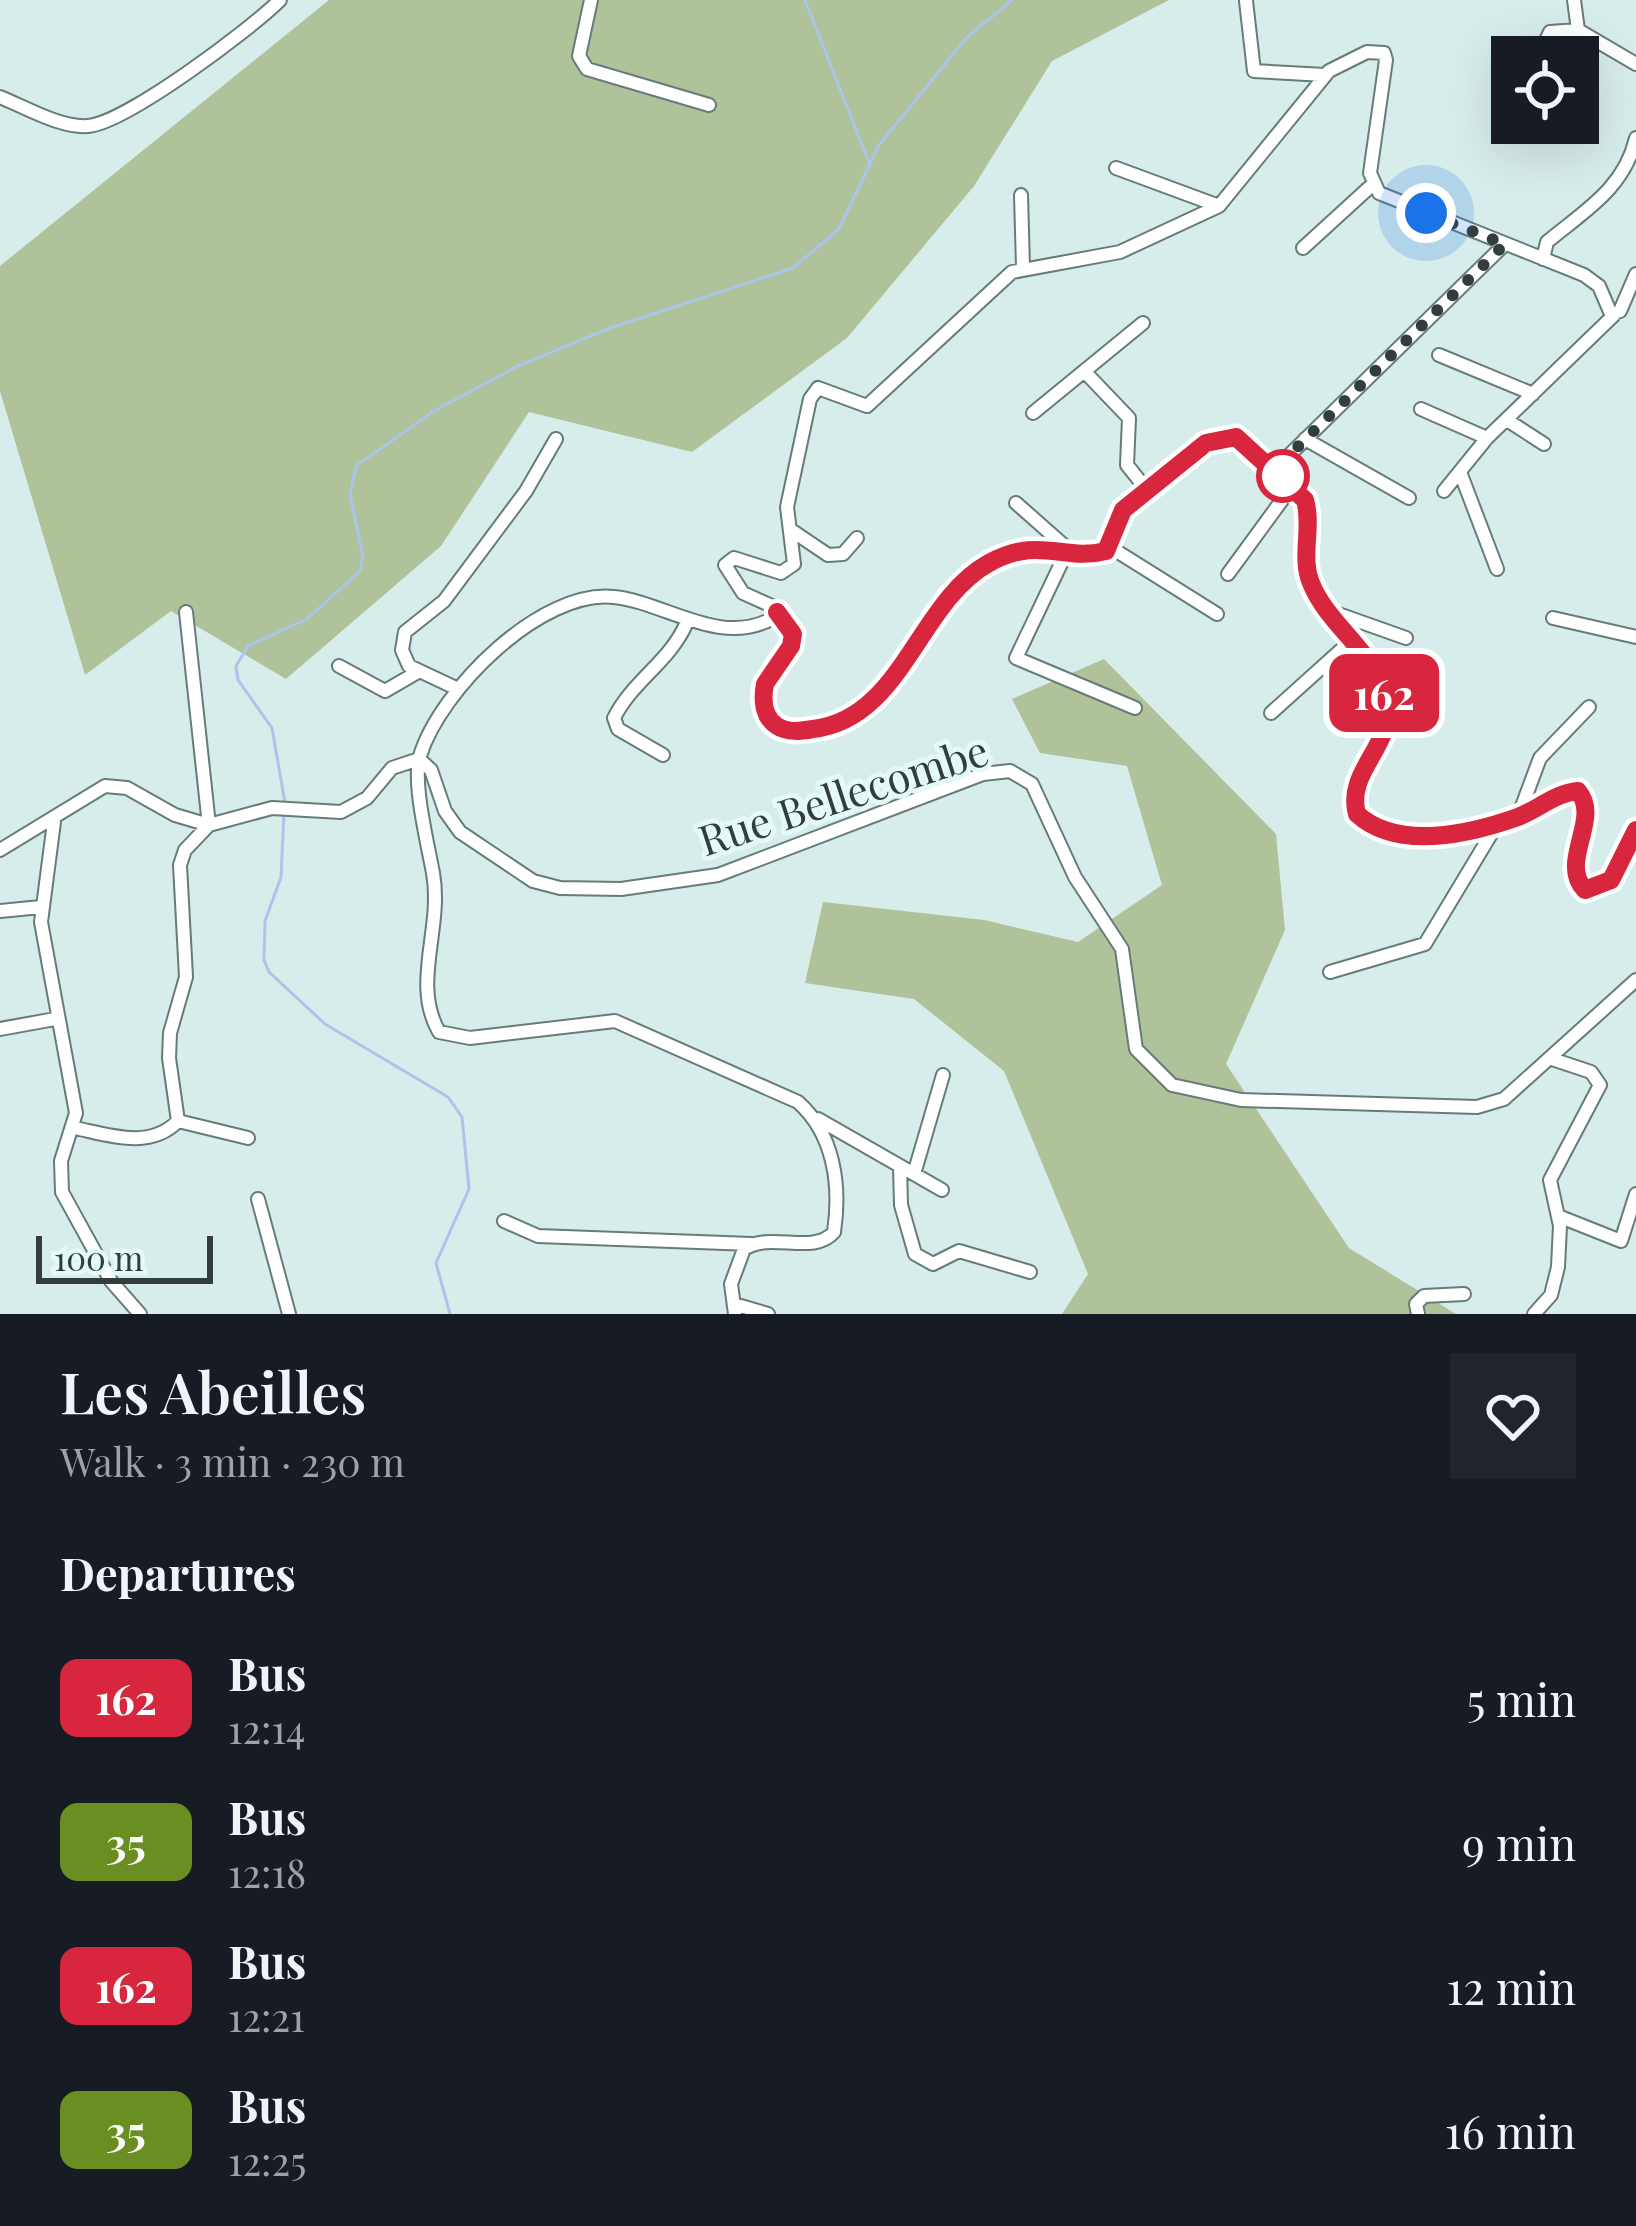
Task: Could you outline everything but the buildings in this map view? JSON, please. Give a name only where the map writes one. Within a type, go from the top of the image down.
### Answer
[{"type":"street","points":[[0,98],[90,126],[119,115],[218,54],[280,0]]},
{"type":"street","points":[[591,0],[579,56],[587,69],[709,105]]},
{"type":"street","points":[[1574,0],[1577,30]]},
{"type":"street","points":[[1246,2],[1254,71],[1325,75]]},
{"type":"street","points":[[1548,36],[1577,30],[1636,64]]},
{"type":"street","points":[[1303,248],[1372,185],[1384,53],[1366,52],[1325,75],[1219,206],[1120,252],[1023,267],[1001,278],[875,402],[854,406],[824,387],[812,393],[786,520],[794,550],[791,569],[770,571],[734,558],[725,565],[742,593],[788,620],[791,646],[765,684],[764,706],[776,725],[787,730],[823,728],[847,720],[875,698],[970,575],[1022,549],[1100,554],[1109,547],[1116,520],[1147,490],[1206,443],[1226,436],[1245,442],[1292,484],[1308,510],[1307,570],[1326,609],[1376,674],[1388,704],[1383,741],[1354,791],[1357,814],[1387,834],[1412,836],[1518,817],[1568,792],[1584,797],[1575,867],[1576,880],[1585,890],[1611,880],[1636,830]]},
{"type":"street","points":[[1544,259],[1547,242],[1594,208],[1617,182],[1636,138]]},
{"type":"street","points":[[1116,168],[1219,206]]},
{"type":"street","points":[[1372,185],[1386,197],[1593,280],[1605,309],[1614,315]]},
{"type":"street","points":[[1021,195],[1023,267]]},
{"type":"street","points":[[1275,469],[1505,244]]},
{"type":"street","points":[[1444,491],[1487,439],[1614,315],[1636,274]]},
{"type":"street","points":[[1033,413],[1143,323]]},
{"type":"street","points":[[1439,355],[1533,394]]},
{"type":"street","points":[[1084,371],[1130,418],[1127,465],[1147,490]]},
{"type":"street","points":[[1421,409],[1487,439]]},
{"type":"street","points":[[1507,420],[1544,444]]},
{"type":"street","points":[[1306,439],[1409,498]]},
{"type":"street","points":[[458,689],[416,673],[402,650],[405,632],[444,602],[526,490],[556,440]]},
{"type":"street","points":[[1460,472],[1497,569]]},
{"type":"street","points":[[1228,574],[1292,484]]},
{"type":"street","points":[[1016,503],[1068,549]]},
{"type":"street","points":[[786,520],[797,538],[828,555],[842,554],[857,538]]},
{"type":"street","points":[[1109,547],[1217,614]]},
{"type":"street","points":[[1068,549],[1016,658],[1135,708]]},
{"type":"street","points":[[777,612],[764,623],[687,622],[615,596],[598,597],[508,636],[458,689],[418,759],[438,902],[426,1009],[439,1032],[470,1038],[615,1021],[798,1102],[818,1119],[942,1190]]},
{"type":"street","points":[[1326,609],[1406,638]]},
{"type":"street","points":[[178,1121],[169,1058],[170,1033],[186,976],[180,865],[185,850],[208,825],[186,612]]},
{"type":"street","points":[[1553,618],[1636,637]]},
{"type":"street","points":[[663,755],[618,730],[614,718],[626,694],[668,657],[687,622]]},
{"type":"street","points":[[1271,713],[1351,641]]},
{"type":"street","points":[[339,666],[385,691],[416,673]]},
{"type":"street","points":[[1518,817],[1540,758],[1589,707]]},
{"type":"street","points":[[0,850],[54,822],[92,792],[117,785],[175,815],[208,825],[272,808],[341,812],[355,807],[392,768],[418,759]]},
{"type":"street","name":"Rue Bellecombe","points":[[418,759],[431,770],[445,811],[460,832],[533,881],[560,888],[621,889],[718,875],[983,774],[1010,771],[1032,784],[1075,877],[1122,949],[1130,977],[1136,1049],[1172,1085],[1241,1100],[1477,1107],[1504,1099],[1636,980]]},
{"type":"street","points":[[1330,972],[1425,944],[1499,821]]},
{"type":"street","points":[[54,822],[40,907],[55,1019],[67,1050],[74,1128],[61,1161],[64,1199],[111,1282],[140,1314]]},
{"type":"street","points":[[0,911],[40,907]]},
{"type":"street","points":[[0,1029],[55,1019]]},
{"type":"street","points":[[1534,1314],[1551,1295],[1558,1267],[1558,1216],[1550,1180],[1600,1085],[1591,1072],[1552,1059]]},
{"type":"street","points":[[943,1075],[907,1170],[901,1205],[915,1254],[933,1264],[959,1251],[1030,1272]]},
{"type":"street","points":[[504,1221],[538,1236],[820,1242],[834,1232],[835,1180],[818,1119]]},
{"type":"street","points":[[74,1128],[148,1138],[167,1132],[178,1121]]},
{"type":"street","points":[[178,1121],[248,1138]]},
{"type":"street","points":[[1558,1216],[1621,1241],[1636,1194]]},
{"type":"street","points":[[258,1199],[289,1314]]},
{"type":"street","points":[[751,1244],[735,1264],[735,1309],[768,1314]]},
{"type":"street","points":[[1418,1314],[1416,1304],[1424,1295],[1464,1294]]},
{"type":"green space","points":[[329,0],[1169,0],[1052,61],[974,186],[847,338],[692,452],[529,412],[441,546],[286,679],[171,611],[85,675],[0,391],[0,266]]},
{"type":"green space","points":[[1104,659],[1276,834],[1285,930],[1226,1064],[1349,1248],[1456,1314],[1062,1314],[1088,1274],[1004,1071],[914,999],[805,983],[823,902],[984,920],[1078,942],[1162,885],[1127,766],[1040,753],[1012,699]]},
{"type":"waterway","points":[[805,0],[870,165]]},
{"type":"waterway","points":[[285,803],[272,728],[238,680],[236,666],[248,646],[307,619],[360,571],[363,557],[350,495],[356,466],[434,411],[518,366],[610,328],[793,268],[839,229],[879,145],[967,37],[1012,0]]},
{"type":"waterway","points":[[284,812],[281,877],[265,921],[264,960],[269,972],[325,1024],[448,1097],[462,1117],[469,1189],[436,1263],[450,1314]]},
{"type":"bus line","name":"162","points":[[777,612],[788,620],[793,634],[791,646],[765,684],[768,716],[776,725],[798,731],[847,720],[875,698],[954,589],[970,575],[1022,549],[1106,551],[1123,510],[1206,443],[1236,437],[1305,500],[1311,584],[1383,688],[1387,723],[1383,741],[1354,791],[1357,814],[1387,834],[1438,834],[1518,817],[1578,791],[1586,807],[1575,867],[1576,880],[1585,890],[1598,889],[1611,880],[1636,830]]},
{"type":"route","points":[[1283,476],[1275,469],[1505,244],[1426,213]]}]
